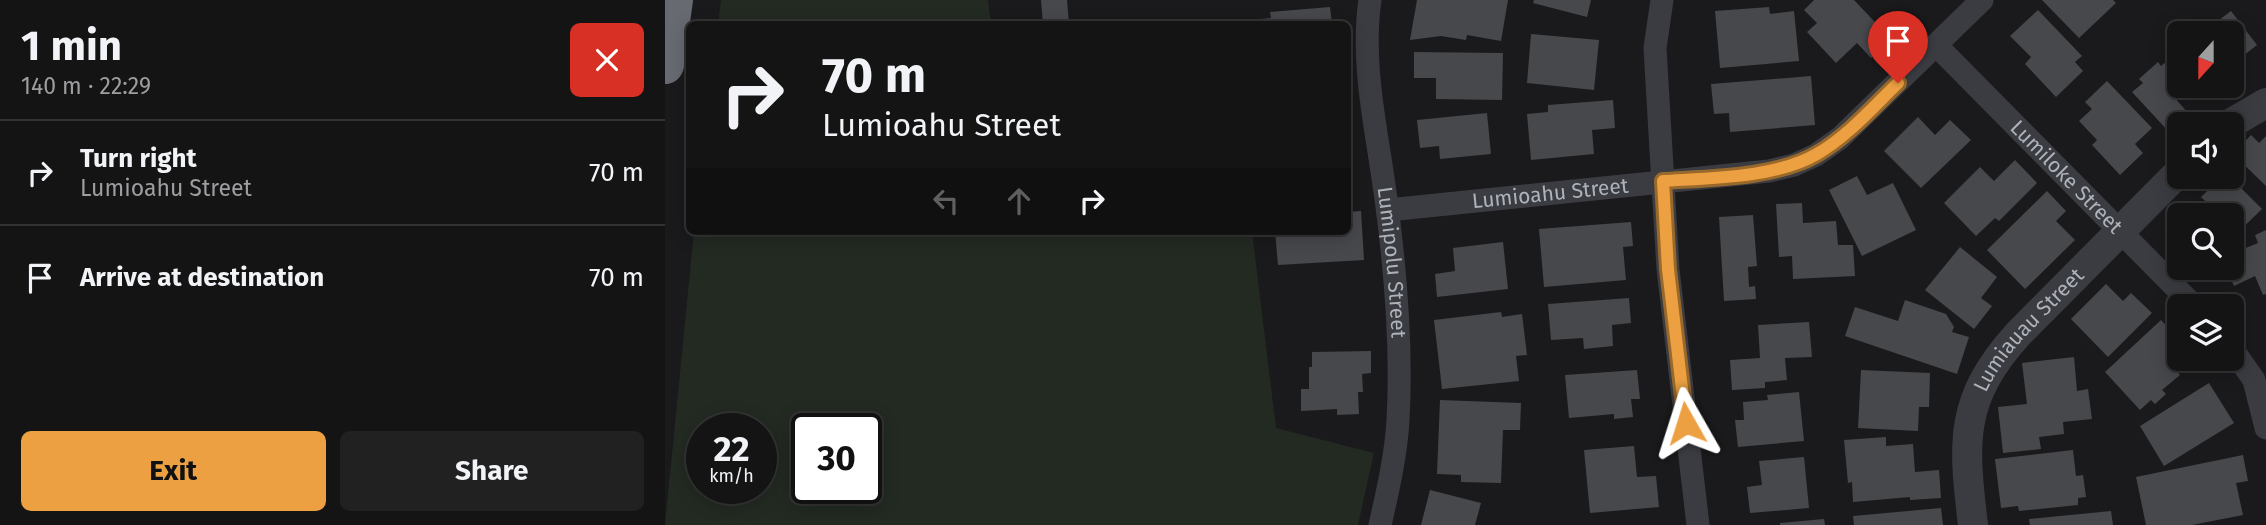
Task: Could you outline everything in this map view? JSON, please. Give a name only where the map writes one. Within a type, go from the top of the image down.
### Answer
[{"type":"highway","points":[[665,65],[674,0]]},
{"type":"street","name":"Lumipolu Street","points":[[1370,0],[1368,70],[1388,210],[1398,336],[1398,421],[1391,475],[1380,525]]},
{"type":"street","points":[[1662,0],[1655,48],[1668,269],[1698,525]]},
{"type":"street","name":"Lumioahu Street","points":[[1388,210],[1769,171],[1794,164],[1816,155],[1840,138],[1982,0]]},
{"type":"street","name":"Lumiloke Street","points":[[1937,46],[2182,294]]},
{"type":"street","points":[[2244,116],[2266,103]]},
{"type":"street","name":"Lumiauau Street","points":[[1973,525],[1966,452],[1973,403],[1982,383],[1998,356],[2019,333],[2167,184]]},
{"type":"street","points":[[2244,365],[2254,380],[2266,428]]},
{"type":"shaded area","points":[[721,0],[988,0],[991,21],[718,21]]},
{"type":"shaded area","points":[[694,235],[1252,235],[1276,428],[1374,453],[1358,525],[665,525]]},
{"type":"building","points":[[1041,0],[1067,0],[1069,21],[1043,21]]},
{"type":"building","points":[[1417,0],[1508,0],[1501,41],[1467,35],[1466,40],[1441,36],[1410,40]]},
{"type":"building","points":[[1534,0],[1591,0],[1587,17],[1533,3]]},
{"type":"building","points":[[1814,0],[1854,0],[1891,39],[1871,58],[1857,43],[1836,63],[1807,32],[1817,23],[1804,10]]},
{"type":"building","points":[[2042,0],[2113,0],[2116,3],[2079,38]]},
{"type":"building","points":[[1330,7],[1332,21],[1240,21],[1271,18],[1270,12]]},
{"type":"building","points":[[1769,7],[1770,14],[1794,11],[1799,61],[1720,68],[1715,11]]},
{"type":"building","points":[[2038,10],[2082,56],[2075,62],[2083,71],[2056,97],[2025,64],[2031,57],[2010,36]]},
{"type":"building","points":[[2231,11],[2239,21],[2218,21]]},
{"type":"building","points":[[2244,28],[2257,45],[2244,55]]},
{"type":"building","points":[[1531,34],[1599,40],[1594,90],[1527,83]]},
{"type":"building","points":[[1414,52],[1503,53],[1502,100],[1436,99],[1436,78],[1414,78]]},
{"type":"building","points":[[2167,61],[2167,98],[2175,98],[2187,112],[2167,112],[2167,130],[2132,92],[2143,83],[2139,79],[2158,62],[2161,66]]},
{"type":"building","points":[[1811,76],[1815,125],[1730,132],[1729,113],[1714,114],[1711,84]]},
{"type":"building","points":[[2107,81],[2152,128],[2135,144],[2143,153],[2120,175],[2092,145],[2097,140],[2079,121],[2092,109],[2085,102]]},
{"type":"building","points":[[1613,100],[1615,128],[1592,130],[1594,154],[1531,160],[1527,114],[1548,112],[1548,105]]},
{"type":"building","points":[[1487,113],[1491,154],[1440,159],[1439,146],[1420,148],[1417,120]]},
{"type":"building","points":[[1918,117],[1935,135],[1950,120],[1971,140],[1921,188],[1884,151]]},
{"type":"building","points":[[2251,135],[2259,143],[2266,136],[2266,186],[2244,165],[2244,142]]},
{"type":"building","points":[[2015,160],[2037,183],[1999,221],[1995,218],[1976,236],[1944,203],[1980,167],[1994,181]]},
{"type":"building","points":[[1857,176],[1867,195],[1893,183],[1916,230],[1862,256],[1829,190]]},
{"type":"building","points":[[2209,189],[2242,189],[2262,209],[2244,226],[2244,203],[2207,203],[2201,197]]},
{"type":"building","points":[[2047,191],[2066,211],[2056,221],[2075,240],[2025,289],[1987,250]]},
{"type":"building","points":[[1802,203],[1803,223],[1836,221],[1838,245],[1853,245],[1855,276],[1793,279],[1792,256],[1779,257],[1776,204]]},
{"type":"building","points":[[1361,211],[1364,260],[1278,265],[1275,235],[1351,235],[1351,212]]},
{"type":"building","points":[[1753,215],[1757,266],[1748,267],[1749,287],[1755,286],[1756,299],[1724,301],[1719,217]]},
{"type":"building","points":[[1631,222],[1633,246],[1623,247],[1626,280],[1544,287],[1539,229]]},
{"type":"building","points":[[2266,230],[2266,294],[2263,295],[2255,276],[2234,286],[2231,280],[2244,280],[2244,249],[2258,243],[2255,235]]},
{"type":"building","points":[[1503,242],[1508,289],[1437,297],[1435,274],[1455,271],[1453,248]]},
{"type":"building","points":[[1960,247],[1997,277],[1981,298],[1992,306],[1974,329],[1925,290]]},
{"type":"building","points":[[2106,284],[2123,301],[2131,293],[2152,313],[2108,357],[2071,319]]},
{"type":"building","points":[[1629,298],[1631,323],[1612,325],[1613,346],[1584,349],[1583,338],[1551,340],[1548,304]]},
{"type":"building","points":[[1905,300],[1946,314],[1954,327],[1952,332],[1969,337],[1957,374],[1845,336],[1855,307],[1898,321]]},
{"type":"building","points":[[1501,312],[1502,317],[1522,314],[1527,355],[1516,356],[1519,381],[1442,389],[1434,320]]},
{"type":"building","points":[[2161,320],[2167,326],[2167,371],[2176,371],[2180,375],[2162,390],[2166,394],[2155,404],[2151,400],[2140,410],[2105,372]]},
{"type":"building","points":[[1809,322],[1812,357],[1785,358],[1787,380],[1765,382],[1765,388],[1732,390],[1730,360],[1760,358],[1758,325]]},
{"type":"building","points":[[1371,351],[1371,373],[1362,374],[1363,392],[1358,392],[1359,414],[1337,415],[1337,409],[1301,411],[1301,389],[1309,389],[1312,352]]},
{"type":"building","points":[[2074,357],[2077,391],[2088,389],[2092,419],[2063,422],[2064,434],[2039,437],[2041,449],[2003,453],[1998,407],[2027,404],[2022,363]]},
{"type":"building","points":[[1637,370],[1640,399],[1631,399],[1633,417],[1614,419],[1614,414],[1569,418],[1565,375]]},
{"type":"building","points":[[1861,370],[1930,373],[1929,407],[1919,407],[1918,431],[1858,428]]},
{"type":"building","points":[[2209,383],[2234,423],[2164,466],[2140,426]]},
{"type":"building","points":[[1799,392],[1804,441],[1738,447],[1735,420],[1744,420],[1743,402],[1768,400],[1767,395]]},
{"type":"building","points":[[1440,400],[1521,403],[1520,430],[1503,430],[1501,483],[1461,482],[1461,475],[1437,474]]},
{"type":"building","points":[[1886,437],[1886,446],[1913,444],[1915,472],[1939,470],[1941,498],[1910,500],[1910,497],[1853,502],[1852,482],[1848,483],[1844,440]]},
{"type":"building","points":[[1634,446],[1637,477],[1656,476],[1659,507],[1590,513],[1584,450]]},
{"type":"building","points":[[2073,450],[2076,476],[2083,475],[2086,497],[2078,498],[2078,505],[2019,511],[2018,506],[2001,508],[1995,459]]},
{"type":"building","points":[[2243,455],[2248,481],[2236,483],[2243,515],[2192,525],[2146,525],[2136,477]]},
{"type":"building","points":[[1804,457],[1809,508],[1750,513],[1747,487],[1762,485],[1759,461]]},
{"type":"building","points":[[1430,490],[1481,503],[1475,525],[1421,525]]},
{"type":"building","points":[[1941,508],[1943,525],[1854,525],[1853,516]]},
{"type":"building","points":[[2111,511],[2113,525],[2030,525],[2029,519]]},
{"type":"building","points":[[1824,519],[1825,525],[1780,525],[1780,523]]},
{"type":"route","points":[[1686,423],[1668,269],[1663,181],[1769,171],[1816,155],[1840,138],[1898,83]]}]
